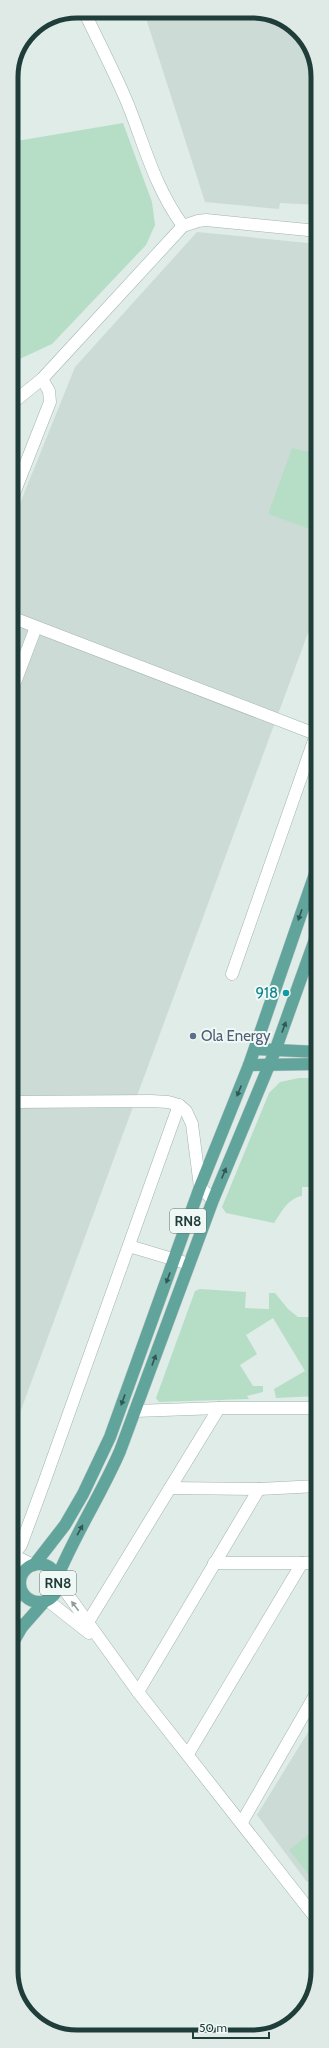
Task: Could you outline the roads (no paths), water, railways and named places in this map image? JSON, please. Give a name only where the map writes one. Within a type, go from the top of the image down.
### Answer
[{"type":"main road","name":"RN8","points":[[18,1590],[24,1572],[34,1565],[54,1540],[83,1494],[110,1438],[200,1186],[255,1050],[311,886]]},
{"type":"main road","name":"RN8","points":[[18,1634],[22,1627],[46,1600],[54,1594],[57,1580],[69,1550],[108,1480],[135,1411],[212,1200],[270,1065],[311,951]]},
{"type":"main road","points":[[255,1050],[311,1052]]},
{"type":"main road","points":[[249,1065],[311,1064]]},
{"type":"main road","points":[[54,1540],[69,1550]]},
{"type":"main road","name":"RN8","points":[[34,1565],[47,1566],[52,1570],[57,1580]]},
{"type":"main road","name":"RN8","points":[[21,1581],[24,1594],[28,1598],[33,1601],[46,1600]]},
{"type":"main road","points":[[18,1624],[22,1627]]},
{"type":"street","points":[[87,18],[126,100],[157,185],[171,210],[183,226]]},
{"type":"street","points":[[18,398],[42,379],[183,226],[206,220],[311,230]]},
{"type":"street","points":[[18,484],[50,402],[49,391],[42,379]]},
{"type":"street","points":[[18,620],[311,731]]},
{"type":"street","points":[[18,675],[36,627]]},
{"type":"street","points":[[232,974],[311,750]]},
{"type":"street","points":[[18,1102],[151,1101],[168,1102],[179,1105],[186,1111],[192,1124],[200,1186],[212,1200]]},
{"type":"street","points":[[18,1543],[45,1480],[179,1105]]},
{"type":"street","points":[[129,1246],[189,1264]]},
{"type":"street","points":[[135,1411],[219,1408],[311,1408]]},
{"type":"street","points":[[88,1622],[219,1408]]},
{"type":"street","points":[[170,1488],[311,1486]]},
{"type":"street","points":[[138,1692],[259,1488]]},
{"type":"street","points":[[18,1559],[34,1565]]},
{"type":"street","points":[[214,1563],[311,1563]]},
{"type":"street","points":[[188,1754],[302,1563]]},
{"type":"street","points":[[18,1573],[21,1581]]},
{"type":"street","points":[[57,1580],[138,1692],[242,1822],[311,1912]]},
{"type":"street","points":[[46,1600],[78,1623],[106,1648]]},
{"type":"street","points":[[242,1822],[311,1702]]},
{"type":"place","name":"918","points":[[286,993]]},
{"type":"place","name":"Ola Energy","points":[[193,1036]]}]
